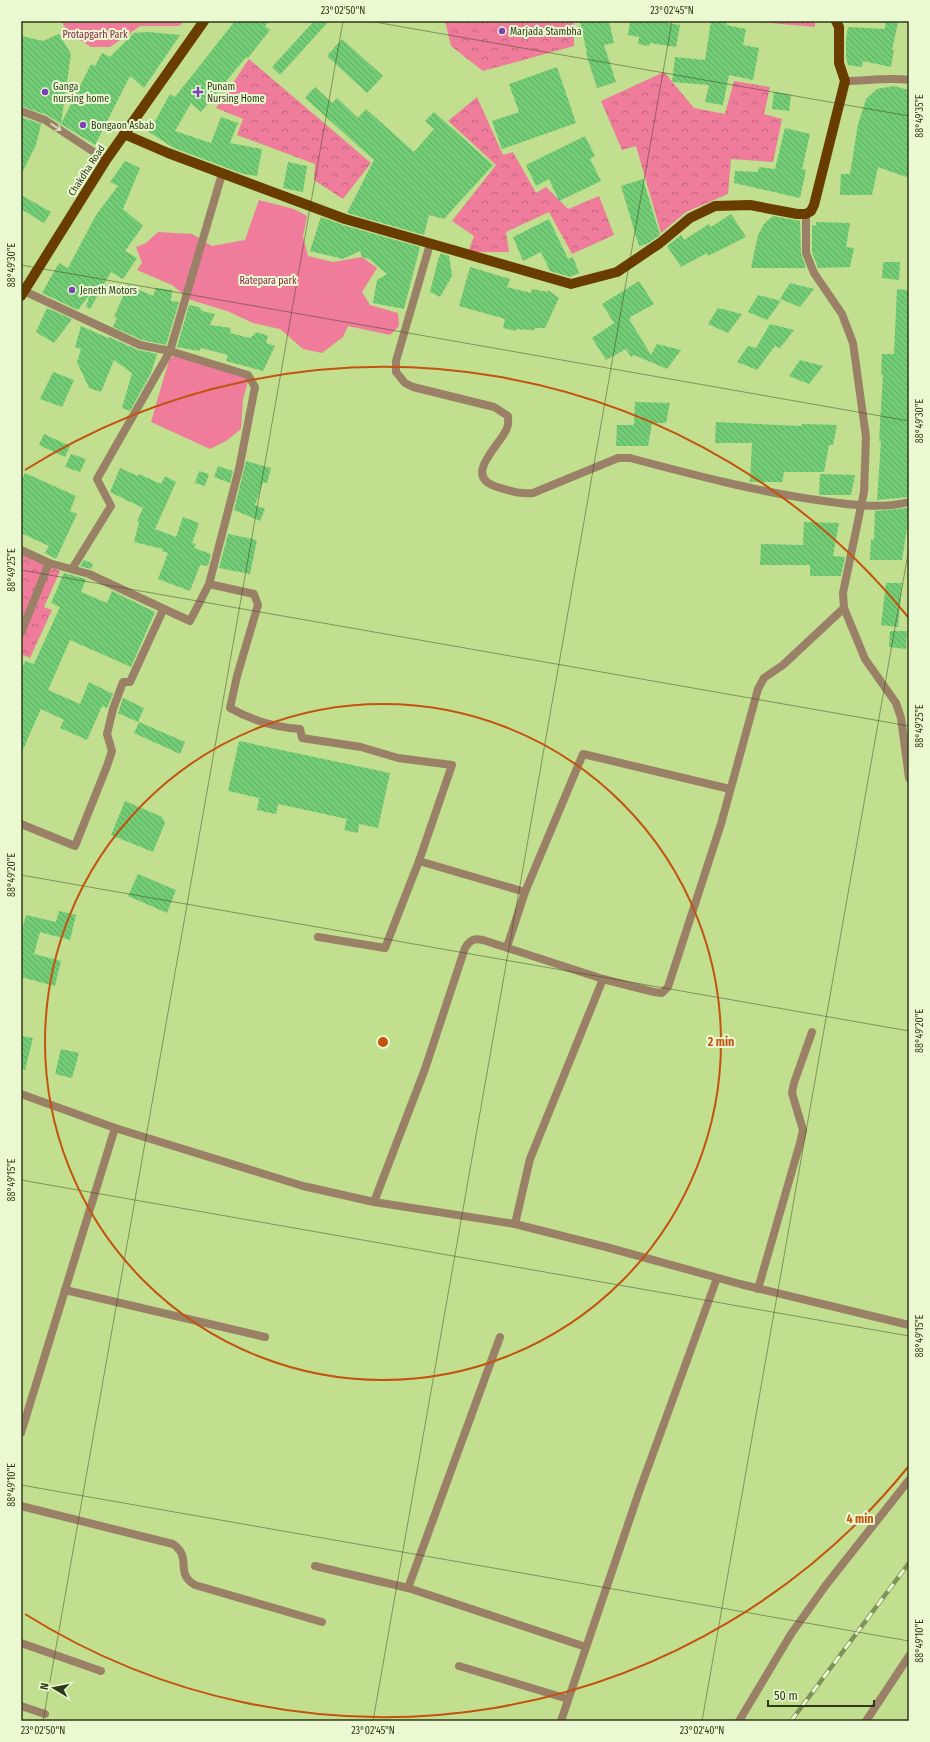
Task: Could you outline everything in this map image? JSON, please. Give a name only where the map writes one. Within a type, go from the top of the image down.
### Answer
[{"type":"main road","name":"Chakdha Road","points":[[23,293],[106,160],[204,21]]},
{"type":"main road","points":[[124,134],[222,174],[344,219],[571,284],[617,272],[660,243],[690,218],[715,206],[750,204],[797,214],[806,214],[810,211],[814,205],[845,81],[839,63],[838,24]]},
{"type":"street","points":[[829,21],[838,24]]},
{"type":"street","points":[[845,81],[877,80],[888,78],[909,80]]},
{"type":"street","points":[[21,111],[45,120],[106,160]]},
{"type":"street","points":[[72,569],[111,506],[97,479],[170,351],[222,174]]},
{"type":"street","points":[[806,214],[806,253],[814,273],[842,314],[853,343],[866,437],[865,485],[862,506],[844,586],[844,608],[865,659],[896,703],[901,718],[909,778]]},
{"type":"street","points":[[430,244],[396,361],[396,372],[405,383],[413,387],[494,407],[508,416],[507,428],[482,466],[483,475],[486,481],[493,486],[521,494],[533,493],[618,458],[630,458],[715,480],[796,498],[862,506],[909,502]]},
{"type":"street","points":[[21,550],[49,563],[89,574],[163,610],[190,621],[209,584],[239,469],[255,387],[248,375],[170,351],[140,345],[23,293]]},
{"type":"street","points":[[21,633],[49,563]]},
{"type":"street","points":[[209,584],[254,594],[258,605],[237,676],[230,708],[242,715],[280,728],[300,729],[302,738],[361,747],[398,758],[452,765],[419,861],[385,948],[318,937]]},
{"type":"street","points":[[374,1202],[425,1069],[465,948],[470,940],[476,938],[603,979],[654,992],[662,993],[668,987],[721,824],[758,689],[764,678],[783,665],[844,608]]},
{"type":"street","points":[[21,824],[75,846],[112,750],[106,734],[113,708],[123,682],[130,682],[163,610]]},
{"type":"street","points":[[507,947],[525,892],[583,754],[730,789]]},
{"type":"street","points":[[419,861],[525,892]]},
{"type":"street","points":[[515,1224],[530,1159],[603,979]]},
{"type":"street","points":[[758,1288],[803,1130],[792,1093],[794,1083],[812,1032]]},
{"type":"street","points":[[21,1094],[115,1128],[303,1186],[374,1202],[515,1224],[606,1246],[717,1278],[909,1325]]},
{"type":"street","points":[[21,1433],[115,1128]]},
{"type":"street","points":[[561,1721],[639,1492],[717,1278]]},
{"type":"street","points":[[65,1290],[266,1337]]},
{"type":"street","points":[[408,1588],[500,1337]]},
{"type":"street","points":[[740,1721],[791,1634],[821,1591],[909,1480]]},
{"type":"street","points":[[21,1506],[173,1544],[180,1549],[183,1556],[184,1575],[187,1581],[195,1585],[322,1622]]},
{"type":"street","points":[[315,1566],[408,1588],[586,1647]]},
{"type":"street","points":[[21,1643],[101,1672]]},
{"type":"street","points":[[866,1721],[909,1656]]},
{"type":"street","points":[[459,1666],[568,1698]]},
{"type":"street","points":[[21,1706],[45,1714]]},
{"type":"green space","name":"Protapgarh Park","points":[[61,21],[185,21],[179,26],[140,26],[110,47],[91,47],[69,33]]},
{"type":"green space","points":[[445,21],[574,21],[574,46],[483,71],[451,46]]},
{"type":"green space","points":[[747,21],[815,21],[815,27]]},
{"type":"green space","points":[[249,59],[371,163],[343,199],[314,180],[315,164],[237,135],[243,119],[216,108]]},
{"type":"green space","points":[[664,72],[694,108],[725,114],[734,81],[770,87],[764,114],[782,119],[773,162],[731,159],[728,194],[686,212],[661,233],[636,146],[622,150],[601,101]]},
{"type":"green space","points":[[477,97],[503,155],[513,152],[536,193],[546,187],[568,209],[599,196],[614,235],[572,254],[549,212],[506,232],[509,252],[468,252],[474,236],[452,221],[496,165],[448,121]]},
{"type":"green space","name":"Ratepara park","points":[[259,200],[294,209],[307,216],[303,237],[308,256],[333,262],[362,257],[377,268],[362,292],[370,305],[398,313],[399,326],[390,335],[348,326],[343,337],[322,353],[303,349],[280,329],[253,323],[227,311],[191,300],[172,285],[137,270],[142,263],[136,247],[146,243],[158,232],[192,234],[212,246],[245,240]]},
{"type":"green space","points":[[177,353],[249,377],[243,400],[241,429],[226,441],[210,449],[151,422],[169,360]]},
{"type":"green space","points":[[21,553],[60,571],[44,607],[52,610],[30,658],[23,655],[21,658]]},
{"type":"building","points":[[235,21],[269,21],[265,26],[270,30],[201,112],[191,103],[175,131],[211,143],[221,117],[238,123],[230,143],[262,149],[257,176],[243,174],[174,148],[149,132],[170,94],[175,97]]},
{"type":"building","points":[[314,21],[329,21],[280,75],[272,67]]},
{"type":"building","points":[[580,21],[609,21],[614,43],[604,45],[616,82],[597,88],[586,53]]},
{"type":"building","points":[[630,21],[657,21],[680,25],[676,47],[650,43],[649,46],[638,44],[639,37],[628,35]]},
{"type":"building","points":[[711,21],[727,21],[726,25],[746,29],[743,45],[759,48],[753,80],[729,75],[723,105],[705,102],[709,85],[672,82],[675,57],[705,60]]},
{"type":"building","points":[[886,21],[898,23],[892,50],[894,50],[891,67],[863,61],[862,67],[848,65],[846,57],[846,39],[848,27],[885,29]]},
{"type":"building","points":[[148,32],[180,35],[144,88],[130,76],[95,145],[61,124],[91,64],[95,66],[102,53],[110,57],[134,33]]},
{"type":"building","points":[[59,34],[71,54],[61,124],[47,115],[21,106],[21,36],[43,41]]},
{"type":"building","points":[[342,39],[383,76],[367,93],[327,56]]},
{"type":"building","points":[[557,67],[576,123],[502,149],[492,121],[519,112],[509,84]]},
{"type":"building","points":[[894,86],[909,90],[909,178],[878,167],[872,195],[840,195],[841,174],[850,174],[858,124],[866,99],[877,89]]},
{"type":"building","points":[[315,87],[332,103],[337,98],[358,118],[366,109],[414,152],[434,129],[425,121],[434,112],[493,165],[444,219],[429,215],[424,235],[347,213],[374,160],[305,98]]},
{"type":"building","points":[[774,92],[791,95],[789,111],[772,109]]},
{"type":"building","points":[[21,117],[41,124],[36,145],[21,175]]},
{"type":"building","points":[[785,128],[810,134],[802,169],[806,170],[800,198],[734,183],[735,171],[758,172],[759,167],[775,169]]},
{"type":"building","points":[[585,136],[595,156],[590,159],[601,181],[559,201],[549,179],[536,186],[526,165]]},
{"type":"building","points":[[125,161],[140,168],[123,209],[143,226],[125,251],[137,258],[123,279],[111,272],[90,309],[86,307],[90,294],[78,310],[42,293],[59,263],[68,268],[96,215],[118,186],[110,182]]},
{"type":"building","points":[[288,162],[307,166],[303,192],[283,188]]},
{"type":"building","points":[[643,179],[660,235],[647,244],[639,246],[621,186]]},
{"type":"building","points":[[21,195],[51,212],[44,223],[21,209]]},
{"type":"building","points":[[731,214],[746,237],[708,256],[707,253],[681,267],[667,246],[681,235],[684,240],[709,224],[711,227]]},
{"type":"building","points":[[773,216],[800,221],[801,253],[806,268],[751,268],[758,235],[764,224]]},
{"type":"building","points":[[321,217],[343,225],[420,247],[404,309],[373,303],[377,280],[387,274],[369,259],[362,257],[360,251],[343,259],[310,251]]},
{"type":"building","points":[[549,219],[568,259],[573,257],[579,273],[570,277],[550,271],[541,252],[523,261],[513,237]]},
{"type":"building","points":[[816,222],[850,223],[846,247],[854,248],[850,267],[818,268],[812,252],[812,225],[816,226]]},
{"type":"building","points":[[441,253],[449,256],[452,276],[440,297],[430,292]]},
{"type":"building","points":[[883,262],[900,262],[899,280],[882,278]]},
{"type":"building","points":[[470,267],[510,279],[507,287],[531,293],[532,289],[548,292],[548,290],[559,298],[545,328],[535,328],[534,330],[516,329],[516,331],[503,328],[505,319],[459,306]]},
{"type":"building","points":[[639,281],[654,304],[630,317],[631,318],[629,319],[651,355],[657,344],[681,350],[667,369],[634,355],[631,357],[626,349],[606,360],[592,338],[614,323],[602,304]]},
{"type":"building","points":[[790,283],[814,289],[800,307],[780,299]]},
{"type":"building","points":[[128,285],[153,296],[156,288],[172,290],[171,301],[179,302],[166,345],[142,340],[113,327],[117,318],[114,317]]},
{"type":"building","points":[[897,289],[909,290],[909,497],[877,500],[881,441],[879,441],[883,374],[881,375],[882,354],[894,354]]},
{"type":"building","points":[[758,295],[781,301],[767,320],[748,312]]},
{"type":"building","points":[[189,305],[199,307],[202,311],[215,314],[210,325],[231,328],[230,333],[250,338],[257,332],[268,336],[266,343],[275,346],[263,371],[226,361],[228,355],[201,348],[199,351],[177,347]]},
{"type":"building","points":[[47,308],[72,319],[54,343],[36,332]]},
{"type":"building","points":[[718,308],[742,314],[728,333],[708,324]]},
{"type":"building","points":[[770,324],[794,330],[780,348],[775,346],[757,370],[737,362],[748,346],[756,348]]},
{"type":"building","points":[[81,326],[138,350],[157,354],[151,373],[130,411],[122,408],[132,373],[114,360],[101,392],[89,388],[77,362],[81,349],[75,347]]},
{"type":"building","points":[[800,360],[823,366],[809,384],[789,376]]},
{"type":"building","points":[[53,372],[74,380],[62,407],[40,399]]},
{"type":"building","points":[[635,402],[670,403],[666,423],[652,423],[648,446],[616,446],[617,425],[634,425]]},
{"type":"building","points":[[716,422],[802,426],[802,424],[837,425],[833,445],[829,445],[824,472],[784,472],[782,482],[750,482],[752,443],[715,443]]},
{"type":"building","points":[[44,434],[70,446],[65,457],[39,445]]},
{"type":"building","points":[[71,454],[86,459],[80,472],[65,467]]},
{"type":"building","points":[[246,461],[271,468],[267,483],[263,482],[255,505],[265,509],[260,521],[234,510]]},
{"type":"building","points":[[218,466],[233,471],[230,483],[214,477]]},
{"type":"building","points":[[120,468],[138,476],[139,474],[161,484],[165,476],[176,482],[155,529],[176,537],[183,517],[199,523],[192,543],[196,544],[194,548],[211,554],[208,566],[200,565],[190,591],[158,579],[168,553],[162,551],[163,549],[134,542],[139,522],[137,521],[143,508],[110,492]]},
{"type":"building","points":[[199,471],[209,474],[205,486],[195,483]]},
{"type":"building","points":[[25,473],[76,496],[70,511],[77,514],[56,559],[45,553],[49,546],[21,533],[21,482]]},
{"type":"building","points":[[820,474],[855,475],[851,495],[819,495]]},
{"type":"building","points":[[909,509],[909,515],[902,560],[870,560],[871,539],[874,540],[875,511]]},
{"type":"building","points":[[804,522],[839,523],[833,556],[845,557],[841,576],[810,576],[810,565],[760,565],[761,544],[803,545]]},
{"type":"building","points":[[228,534],[257,540],[250,574],[219,568]]},
{"type":"building","points":[[84,560],[93,564],[91,569],[80,566]]},
{"type":"building","points":[[64,573],[86,579],[81,592],[107,603],[112,591],[155,612],[131,667],[70,640],[48,690],[80,704],[89,682],[113,694],[107,708],[102,706],[87,740],[60,728],[64,720],[41,709],[21,754],[21,671],[25,661],[34,664],[60,607],[51,603]]},
{"type":"building","points":[[886,583],[902,583],[898,627],[881,625]]},
{"type":"building","points":[[890,631],[907,631],[906,649],[889,647]]},
{"type":"building","points":[[123,698],[144,708],[138,722],[118,713]]},
{"type":"building","points":[[139,722],[185,742],[180,754],[134,733]]},
{"type":"building","points":[[239,741],[390,773],[378,828],[359,824],[358,833],[344,830],[347,819],[278,804],[276,814],[257,810],[259,798],[228,791]]},
{"type":"building","points":[[125,801],[162,817],[165,823],[153,852],[111,835]]},
{"type":"building","points":[[138,874],[176,890],[167,913],[128,896]]},
{"type":"building","points":[[59,911],[76,915],[70,940],[40,932],[34,954],[61,961],[55,986],[21,977],[21,933],[26,915],[56,922]]},
{"type":"building","points":[[21,1036],[33,1038],[25,1070],[21,1069]]},
{"type":"building","points":[[61,1049],[79,1053],[72,1078],[55,1074]]},
{"type":"railway","points":[[791,1721],[909,1563]]},
{"type":"place","name":"Marjada Stambha","points":[[502,31]]},
{"type":"place","name":"Ganga nursing home","points":[[45,92]]},
{"type":"place","name":"Punam Nursing Home","points":[[198,92]]},
{"type":"place","name":"Bongaon Asbab","points":[[83,125]]},
{"type":"place","name":"Jeneth Motors","points":[[72,290]]}]
